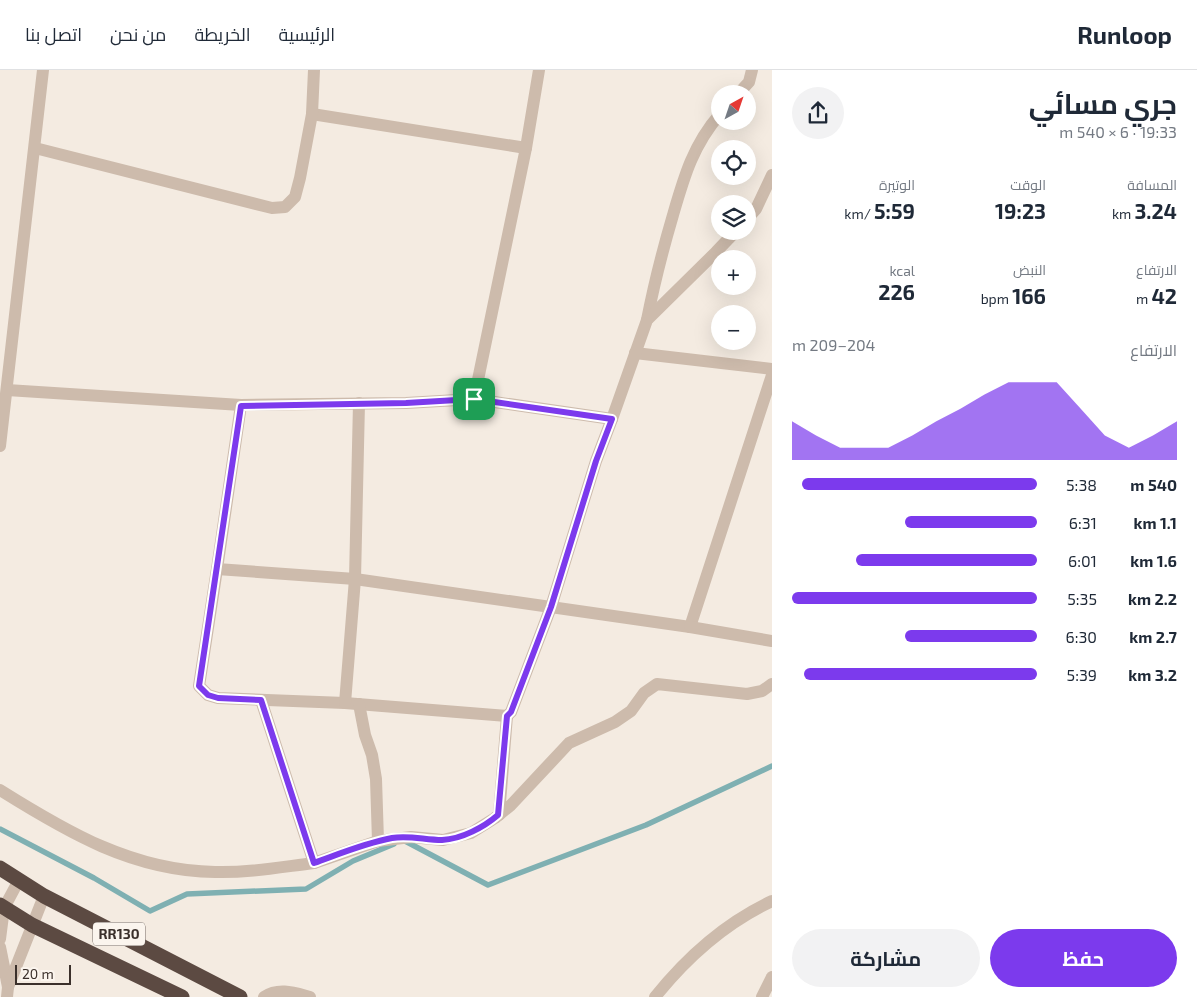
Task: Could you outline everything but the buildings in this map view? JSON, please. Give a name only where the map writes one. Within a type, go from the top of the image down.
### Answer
[{"type":"highway","name":"RR130","points":[[0,868],[44,896],[240,997]]},
{"type":"highway","name":"RR130","points":[[2,907],[32,925],[182,997]]},
{"type":"street","points":[[0,446],[43,70]]},
{"type":"street","points":[[35,148],[272,208],[285,207],[295,197],[300,178],[312,114],[314,70]]},
{"type":"street","points":[[474,399],[526,148],[539,70]]},
{"type":"street","points":[[746,85],[752,70]]},
{"type":"street","points":[[312,114],[526,148]]},
{"type":"street","points":[[498,815],[507,716],[511,712],[551,607],[596,461],[647,320],[659,262],[686,170],[711,124]]},
{"type":"street","points":[[756,209],[772,175]]},
{"type":"street","points":[[647,320],[727,240]]},
{"type":"street","points":[[635,353],[772,369]]},
{"type":"street","points":[[690,626],[772,375]]},
{"type":"street","points":[[7,390],[241,406],[406,403],[474,399],[612,419]]},
{"type":"street","points":[[345,703],[355,579],[359,403]]},
{"type":"street","points":[[241,406],[199,686],[208,695],[218,698],[345,703],[507,716]]},
{"type":"street","points":[[217,569],[355,579],[690,626],[772,641]]},
{"type":"street","points":[[0,790],[68,830],[122,856],[151,865],[215,872],[245,871],[314,863],[378,841],[411,837],[443,840],[471,833],[511,805],[568,743],[623,717],[631,711],[644,693],[656,684],[747,694],[762,691],[772,684]]},
{"type":"street","points":[[261,700],[314,863]]},
{"type":"street","points":[[358,704],[364,735],[372,754],[376,779],[378,841]]},
{"type":"street","points":[[0,939],[2,907],[19,880]]},
{"type":"street","points":[[8,992],[44,896]]},
{"type":"street","points":[[655,997],[672,976],[719,932],[750,911],[772,902]]},
{"type":"street","points":[[0,947],[8,992]]},
{"type":"street","points":[[762,997],[772,977]]},
{"type":"street","points":[[264,997],[270,993],[288,991],[310,997]]},
{"type":"waterway","points":[[405,841],[488,885],[646,825],[772,766]]},
{"type":"waterway","points":[[0,829],[94,878],[150,911],[187,894],[306,889],[353,861],[394,844]]},
{"type":"route","points":[[474,399],[612,419],[596,461],[551,607],[511,712],[507,716],[498,815],[471,833],[443,840],[411,837],[378,841],[314,863],[261,700],[218,698],[208,695],[199,686],[241,406],[406,403],[474,399]]}]
